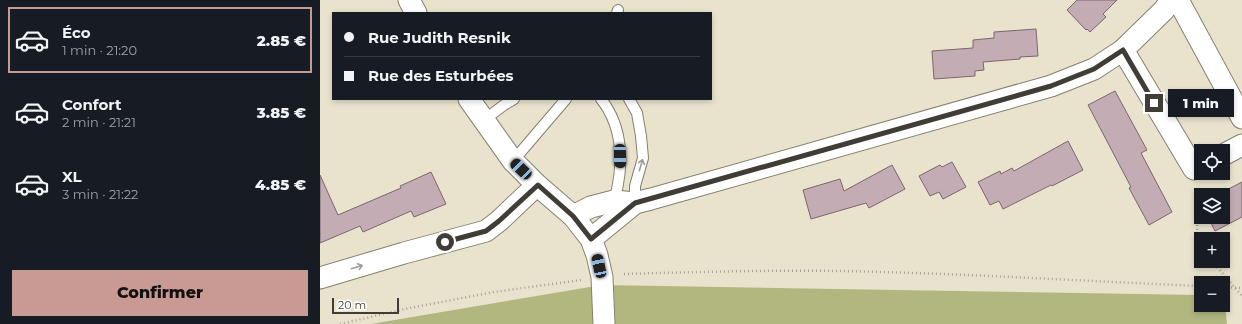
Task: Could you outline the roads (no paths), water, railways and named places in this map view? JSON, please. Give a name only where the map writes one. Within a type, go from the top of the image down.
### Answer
[{"type":"street","points":[[409,0],[415,12]]},
{"type":"street","points":[[573,216],[591,207],[614,201],[635,203],[1051,86],[1094,69],[1123,50],[1164,10],[1171,0]]},
{"type":"street","points":[[1178,0],[1242,118]]},
{"type":"street","points":[[1123,50],[1194,163]]},
{"type":"street","points":[[471,100],[513,161],[573,216],[591,239],[597,254],[602,277],[604,324]]},
{"type":"street","points":[[1230,151],[1242,145]]},
{"type":"street","points":[[320,278],[486,231],[538,185]]},
{"type":"street","points":[[591,239],[635,203]]},
{"type":"lane","points":[[484,120],[513,100]]},
{"type":"lane","points":[[513,161],[565,100]]},
{"type":"lane","points":[[602,100],[613,121],[620,144],[621,167],[618,188],[614,201]]},
{"type":"lane","points":[[630,100],[637,113],[643,158],[635,186],[635,203]]}]
